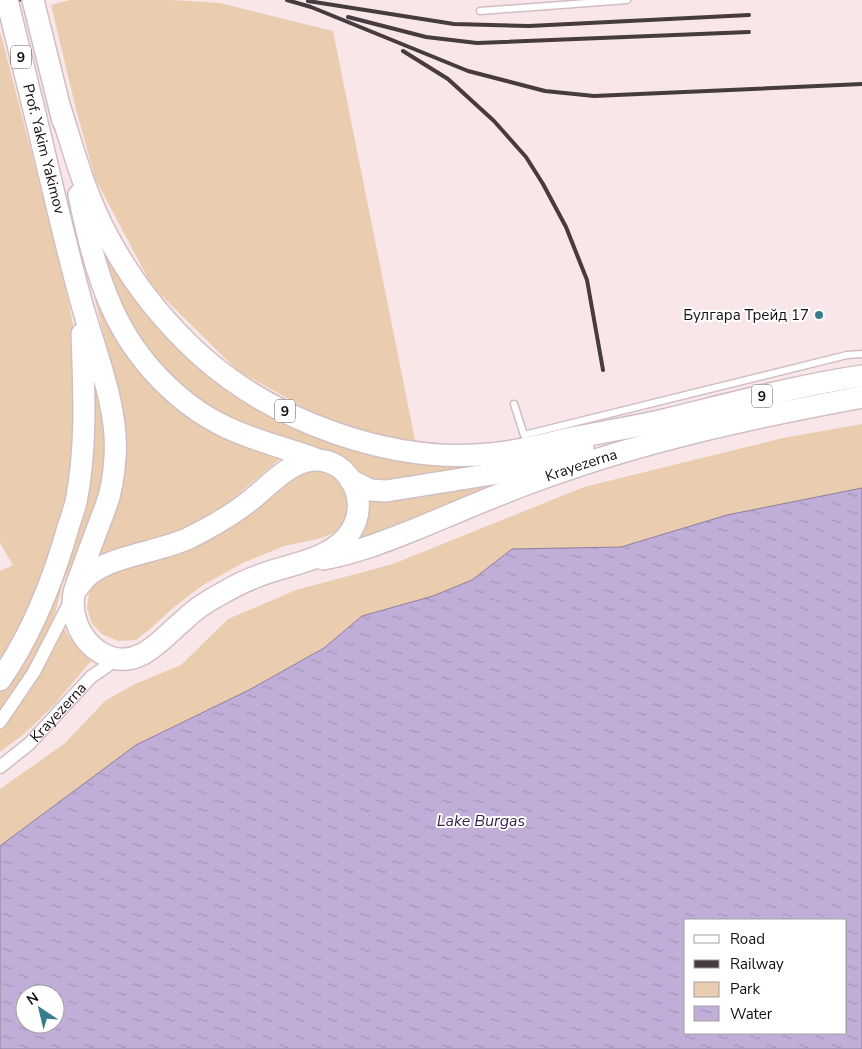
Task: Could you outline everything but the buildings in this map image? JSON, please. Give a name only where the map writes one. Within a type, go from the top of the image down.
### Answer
[{"type":"highway","name":"Prof. Yakim Yakimov","points":[[7,0],[81,299]]},
{"type":"highway","name":"Prof. Yakim Yakimov","points":[[33,0],[60,108]]},
{"type":"highway","name":"9","points":[[60,108],[85,187],[97,214],[108,238],[146,296],[205,359],[231,379],[301,420],[339,435],[379,446],[452,457],[492,454],[663,420],[788,390],[862,376]]},
{"type":"highway","points":[[60,108],[87,234],[100,278],[112,309],[133,345],[148,365],[170,388],[196,409],[225,426],[255,439],[333,463],[342,470],[358,494],[358,512],[351,531],[343,541],[308,562]]},
{"type":"highway","name":"9","points":[[81,299],[108,394],[116,437],[113,480],[108,502],[74,593],[74,611],[80,631],[91,646],[117,659],[136,657],[146,653],[195,610],[229,589],[258,575],[308,562]]},
{"type":"highway","points":[[0,680],[11,664],[38,614],[58,560],[76,502],[83,446],[84,394],[81,299]]},
{"type":"highway","name":"Krayezerna","points":[[308,562],[343,556],[380,543],[540,479],[613,454],[684,434],[862,397]]},
{"type":"highway","points":[[350,480],[370,490],[377,491],[505,472],[663,420]]},
{"type":"highway","points":[[74,593],[88,576],[97,570],[110,563],[160,549],[186,539],[232,514],[290,468],[302,462],[316,459]]},
{"type":"street","points":[[0,722],[20,696],[34,672],[74,593]]},
{"type":"street","name":"Krayezerna","points":[[0,767],[29,744],[91,677],[117,659]]},
{"type":"lane","points":[[480,11],[627,0]]},
{"type":"lane","points":[[514,404],[524,435],[847,355],[862,354]]},
{"type":"green space","points":[[70,0],[173,0],[220,3],[333,31],[416,445],[327,420],[238,371],[152,286],[95,178],[51,5]]},
{"type":"green space","points":[[0,31],[61,267],[75,334],[77,420],[64,510],[32,602],[0,659],[0,571],[13,565],[0,543]]},
{"type":"green space","points":[[82,246],[154,384],[286,454],[227,503],[202,519],[166,536],[110,551],[92,559],[120,401]]},
{"type":"green space","points":[[104,246],[156,316],[300,426],[496,464],[375,484],[365,480],[346,460],[321,450],[270,438],[195,403],[128,326],[101,250]]},
{"type":"green space","points":[[95,381],[107,411],[107,472],[80,550],[63,583],[55,614],[47,634],[33,662],[0,710],[0,689],[57,576],[92,385]]},
{"type":"green space","points":[[862,424],[862,488],[727,515],[621,547],[512,549],[472,580],[433,596],[362,616],[324,648],[249,690],[136,745],[0,846],[0,789],[64,744],[105,701],[135,684],[181,665],[228,619],[296,590],[393,564],[584,487],[783,438]]},
{"type":"green space","points":[[312,468],[328,471],[340,480],[347,491],[349,508],[345,520],[334,533],[318,539],[284,546],[243,563],[203,585],[136,640],[118,641],[102,634],[92,624],[87,608],[93,583],[116,568],[154,561],[194,546],[286,479]]},
{"type":"green space","points":[[536,469],[365,539],[351,542],[366,495]]},
{"type":"green space","points":[[63,626],[75,645],[92,660],[52,707],[25,733],[0,752],[0,731],[29,691]]},
{"type":"water","name":"Lake Burgas","points":[[862,488],[862,1049],[0,1049],[0,846],[136,745],[249,690],[324,648],[362,616],[433,596],[472,580],[512,549],[621,547],[727,515]]},
{"type":"railway","points":[[0,7],[19,0]]},
{"type":"railway","points":[[287,0],[311,7],[468,71],[545,91],[594,96],[862,84]]},
{"type":"railway","points":[[308,1],[454,24],[529,26],[749,15]]},
{"type":"railway","points":[[348,17],[426,37],[477,43],[749,32]]},
{"type":"railway","points":[[403,51],[448,79],[494,121],[526,157],[543,184],[566,227],[587,280],[603,370]]},
{"type":"place","name":"Булгара Трейд 17","points":[[819,315]]}]
